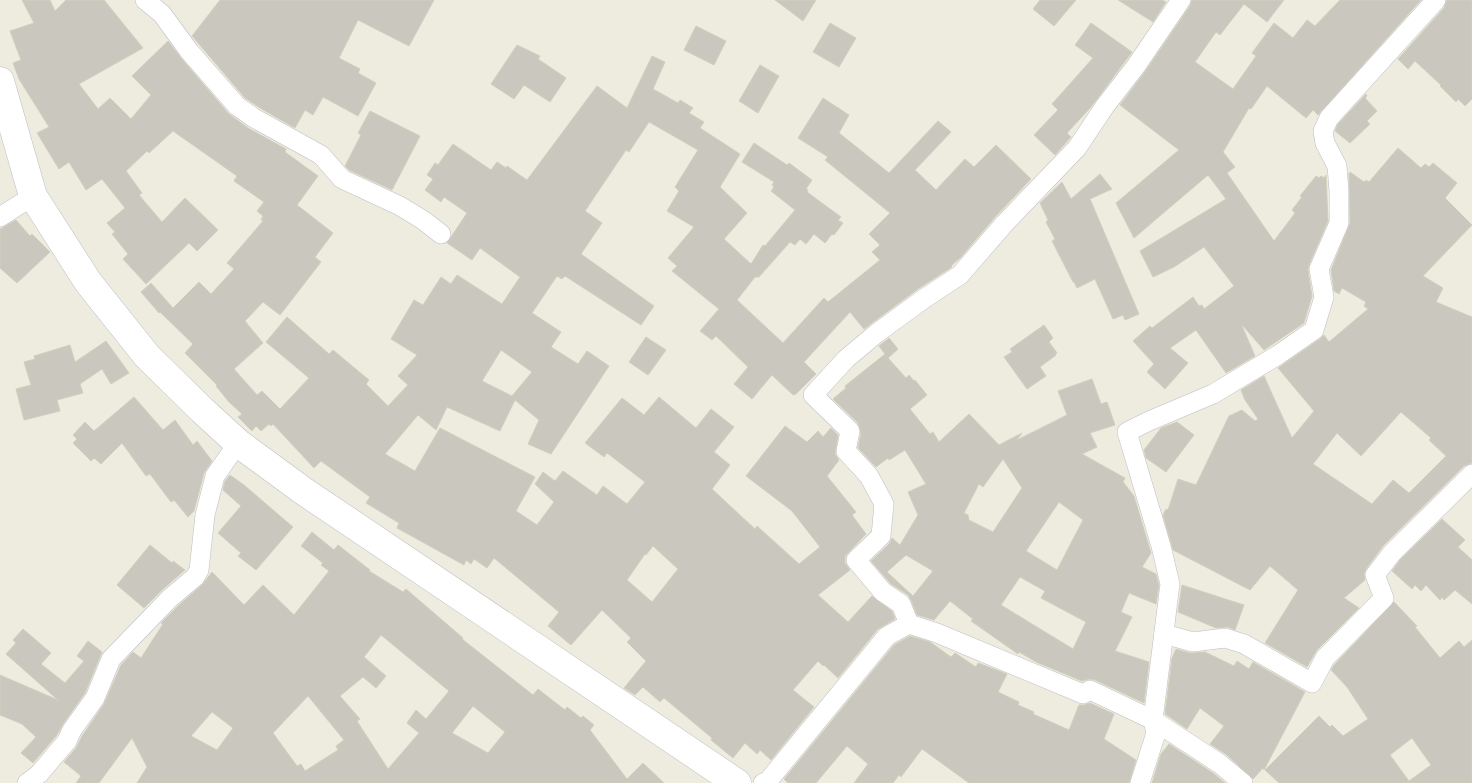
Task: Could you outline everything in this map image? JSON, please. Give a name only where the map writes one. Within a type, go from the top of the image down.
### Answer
[{"type":"main road","points":[[1,86],[33,196],[88,282],[148,356],[202,410],[238,443],[377,542],[737,783]]},
{"type":"street","points":[[145,0],[162,14],[189,51],[237,106],[254,118],[321,155],[342,179],[400,206],[441,234]]},
{"type":"street","points":[[909,624],[900,604],[883,592],[856,560],[881,536],[884,504],[869,476],[846,451],[850,431],[813,395],[846,359],[877,333],[960,275],[1005,223],[1077,148],[1181,0]]},
{"type":"street","points":[[1140,783],[1156,733],[1153,720],[1170,584],[1161,546],[1127,432],[1213,394],[1278,355],[1314,330],[1324,297],[1319,269],[1339,223],[1337,166],[1325,143],[1323,131],[1329,118],[1436,0]]},
{"type":"street","points":[[0,217],[33,196]]},
{"type":"street","points":[[27,783],[39,774],[67,741],[72,730],[95,698],[110,660],[170,598],[195,577],[199,570],[205,515],[215,476],[238,443]]},
{"type":"street","points":[[1164,634],[1192,642],[1225,638],[1244,644],[1312,683],[1325,658],[1384,598],[1375,576],[1392,553],[1472,474]]},
{"type":"street","points":[[763,783],[775,774],[887,636],[909,624],[937,633],[1083,694],[1090,690],[1153,720],[1220,764],[1242,783]]},
{"type":"building","points":[[22,0],[50,0],[55,11],[66,0],[104,0],[143,48],[79,84],[98,109],[110,98],[131,119],[151,95],[132,76],[168,41],[229,114],[248,128],[286,149],[285,152],[318,176],[297,205],[333,233],[315,257],[321,262],[280,315],[263,302],[245,321],[263,343],[234,369],[257,395],[262,391],[280,409],[309,378],[266,342],[287,317],[329,354],[333,350],[369,380],[366,384],[388,406],[408,385],[398,376],[417,355],[391,339],[414,300],[423,305],[441,277],[451,284],[457,275],[502,304],[520,277],[480,248],[472,260],[447,243],[467,213],[444,197],[441,202],[425,190],[433,179],[427,175],[435,163],[438,165],[453,144],[491,170],[497,162],[506,168],[507,166],[527,180],[597,86],[627,108],[652,56],[665,62],[653,89],[678,103],[680,100],[693,108],[689,113],[704,122],[700,128],[740,154],[720,187],[747,213],[724,239],[751,264],[763,245],[765,246],[795,210],[771,191],[774,187],[772,185],[774,182],[742,162],[754,143],[787,165],[789,163],[812,180],[806,189],[808,190],[807,192],[841,217],[838,220],[843,223],[825,243],[814,234],[806,244],[800,239],[795,245],[790,242],[759,277],[755,277],[737,300],[783,343],[824,298],[828,302],[880,260],[872,252],[880,245],[869,234],[890,213],[825,160],[828,157],[798,138],[823,98],[849,115],[839,133],[889,173],[938,121],[951,132],[915,170],[936,190],[965,159],[974,167],[996,145],[1031,179],[952,267],[918,289],[864,329],[850,312],[804,362],[816,374],[796,394],[793,395],[772,375],[752,399],[734,384],[748,367],[716,336],[712,340],[700,331],[719,309],[672,271],[677,266],[668,258],[694,227],[667,211],[679,191],[675,187],[698,150],[649,122],[629,152],[626,150],[585,211],[602,223],[581,254],[654,306],[641,325],[565,276],[562,279],[557,276],[532,313],[561,332],[551,347],[578,364],[587,351],[609,366],[551,454],[528,444],[539,420],[515,400],[500,431],[447,407],[436,430],[418,415],[385,454],[415,471],[440,428],[535,477],[516,511],[537,525],[554,502],[535,484],[543,472],[555,481],[563,471],[597,495],[603,486],[627,504],[645,482],[607,453],[604,457],[585,443],[622,398],[644,415],[659,397],[696,428],[711,409],[734,427],[714,452],[730,465],[712,489],[755,529],[757,526],[799,564],[820,547],[792,511],[746,476],[785,426],[807,442],[818,431],[823,437],[831,428],[838,435],[835,454],[839,460],[827,476],[856,512],[852,515],[866,534],[845,556],[845,563],[850,570],[818,595],[848,622],[872,596],[892,611],[895,619],[878,629],[838,678],[818,661],[793,690],[814,707],[771,760],[760,750],[757,754],[745,743],[733,758],[664,698],[660,702],[643,687],[635,695],[624,688],[646,661],[627,642],[631,638],[602,610],[571,645],[548,626],[559,612],[494,558],[487,568],[474,559],[471,564],[466,560],[464,565],[397,528],[399,523],[366,503],[370,497],[321,461],[314,468],[273,424],[271,426],[269,424],[261,431],[256,426],[252,431],[238,417],[242,414],[229,402],[217,385],[185,353],[193,344],[159,313],[141,292],[151,283],[173,308],[199,282],[211,294],[234,269],[227,263],[263,221],[261,220],[263,216],[257,211],[264,202],[234,181],[237,176],[173,131],[149,153],[147,151],[126,171],[142,193],[139,195],[162,222],[185,198],[218,230],[197,251],[189,243],[146,284],[123,259],[128,254],[112,234],[115,232],[107,223],[125,208],[102,179],[86,190],[69,162],[59,169],[37,133],[49,127],[19,79],[13,63],[21,60],[10,31],[34,23]],"holes":[[[501,350],[532,372],[512,396],[482,381]],[[653,546],[678,569],[652,602],[627,580]]]},
{"type":"building","points":[[220,0],[434,0],[409,46],[358,20],[339,58],[360,69],[358,73],[376,83],[358,116],[323,97],[313,115],[305,110],[295,128],[245,98],[192,36]]},
{"type":"building","points":[[775,0],[816,0],[803,21]]},
{"type":"building","points":[[1040,0],[1076,0],[1054,26],[1033,9]]},
{"type":"building","points":[[1118,0],[1162,0],[1166,2],[1153,22]]},
{"type":"building","points":[[1192,0],[1284,0],[1267,22],[1244,4],[1220,35],[1216,32],[1195,62],[1233,89],[1256,56],[1252,53],[1274,23],[1293,38],[1307,20],[1315,26],[1340,0],[1421,0],[1318,115],[1313,110],[1306,118],[1267,86],[1251,109],[1249,108],[1223,152],[1235,167],[1227,173],[1274,241],[1295,213],[1292,210],[1302,197],[1300,196],[1316,176],[1324,178],[1326,175],[1328,221],[1309,265],[1312,296],[1304,323],[1264,350],[1242,326],[1255,356],[1226,373],[1196,330],[1170,348],[1188,363],[1165,389],[1147,372],[1154,364],[1133,341],[1150,326],[1152,328],[1193,297],[1199,306],[1202,305],[1204,309],[1234,286],[1204,247],[1174,267],[1153,277],[1140,251],[1226,199],[1208,175],[1134,238],[1116,203],[1179,150],[1120,105],[1145,72],[1190,6]]},
{"type":"building","points":[[1447,0],[1472,0],[1472,99],[1465,106],[1458,99],[1456,102],[1415,61],[1408,69],[1398,59],[1444,8]]},
{"type":"building","points":[[830,23],[856,38],[839,67],[813,52]]},
{"type":"building","points":[[1091,23],[1132,52],[1091,107],[1067,133],[1071,137],[1055,155],[1034,135],[1058,110],[1052,104],[1093,58],[1075,45]]},
{"type":"building","points":[[696,26],[726,41],[714,65],[684,50]]},
{"type":"building","points":[[517,45],[540,56],[538,59],[566,78],[550,102],[524,85],[514,99],[491,84]]},
{"type":"building","points":[[760,65],[779,76],[758,113],[739,101]]},
{"type":"building","points":[[1366,94],[1365,98],[1377,111],[1367,121],[1370,124],[1350,143],[1335,131],[1338,124]]},
{"type":"building","points":[[370,111],[420,136],[392,190],[349,170],[345,166],[361,135],[358,133]]},
{"type":"building","points":[[1398,148],[1421,168],[1425,164],[1429,167],[1433,163],[1457,183],[1445,198],[1472,225],[1423,276],[1443,288],[1436,302],[1472,317],[1472,463],[1464,466],[1383,546],[1366,569],[1364,574],[1365,580],[1344,598],[1359,608],[1317,650],[1307,667],[1265,643],[1298,590],[1270,566],[1250,590],[1173,550],[1163,515],[1166,509],[1168,510],[1178,479],[1196,485],[1229,416],[1242,410],[1255,421],[1258,419],[1245,400],[1241,390],[1264,376],[1292,438],[1314,411],[1278,368],[1324,335],[1329,342],[1368,309],[1364,306],[1366,302],[1342,288],[1339,294],[1334,291],[1331,270],[1350,223],[1349,174],[1350,172],[1364,182],[1366,180],[1369,182]],"holes":[[[1401,412],[1431,438],[1429,440],[1446,456],[1409,493],[1393,480],[1372,504],[1313,464],[1337,433],[1361,456]]]},
{"type":"building","points":[[1100,174],[1112,189],[1090,199],[1139,314],[1125,320],[1123,315],[1113,319],[1095,279],[1077,288],[1052,241],[1055,239],[1046,222],[1048,220],[1040,203],[1062,182],[1071,199]]},
{"type":"building","points":[[16,220],[30,236],[32,234],[50,252],[17,283],[0,268],[0,229]]},
{"type":"building","points":[[1044,325],[1053,338],[1049,342],[1057,353],[1040,367],[1046,376],[1027,389],[1004,357],[1012,352],[1010,349]]},
{"type":"building","points":[[646,337],[666,350],[648,375],[629,362]]},
{"type":"building","points":[[889,338],[898,349],[888,358],[906,378],[909,375],[915,380],[927,395],[910,409],[930,434],[933,432],[939,442],[969,414],[999,445],[1022,433],[1017,440],[1067,415],[1058,391],[1092,379],[1101,404],[1107,402],[1115,425],[1090,433],[1097,447],[1082,454],[1125,478],[1123,482],[1134,496],[1151,553],[1142,567],[1156,574],[1159,585],[1156,604],[1129,593],[1121,612],[1132,617],[1115,651],[1149,662],[1144,703],[1095,680],[1082,681],[1036,662],[1019,652],[1018,654],[971,621],[973,619],[950,601],[934,620],[917,615],[908,595],[891,584],[871,561],[889,544],[892,538],[900,545],[918,515],[908,492],[926,484],[905,450],[889,460],[888,458],[876,467],[858,448],[861,433],[858,423],[833,399],[846,388],[845,386],[885,354],[879,346]],"holes":[[[1003,459],[1022,488],[993,532],[969,520],[968,515],[964,513],[979,484],[983,487]],[[1059,502],[1083,520],[1057,570],[1026,551]],[[906,555],[933,571],[913,596],[887,572]],[[1020,577],[1045,591],[1041,598],[1086,622],[1073,649],[1001,605]]]},
{"type":"building","points":[[106,341],[129,373],[111,384],[102,369],[80,384],[83,393],[57,400],[60,411],[24,420],[16,389],[31,385],[24,362],[35,359],[34,356],[70,345],[75,362]]},
{"type":"building","points":[[134,397],[163,430],[175,420],[193,445],[197,441],[212,461],[204,473],[194,511],[188,517],[174,500],[171,502],[150,474],[146,476],[122,443],[101,464],[94,458],[91,461],[73,443],[77,439],[73,435],[85,422],[94,431]]},
{"type":"building","points":[[1177,422],[1194,435],[1166,472],[1146,458],[1144,450],[1161,428]]},
{"type":"building","points":[[230,475],[293,527],[256,570],[238,556],[241,553],[218,533],[241,506],[223,490],[225,481]]},
{"type":"building","points":[[1442,519],[1465,540],[1458,547],[1472,560],[1472,604],[1455,590],[1444,600],[1442,597],[1440,600],[1426,585],[1421,591],[1415,585],[1412,589],[1392,571],[1400,560]]},
{"type":"building","points":[[312,532],[334,550],[338,545],[369,571],[403,592],[406,589],[462,639],[533,695],[538,689],[565,710],[567,707],[594,725],[590,730],[627,779],[643,763],[664,783],[137,783],[147,767],[132,738],[99,783],[76,783],[81,776],[64,762],[76,748],[104,704],[121,665],[133,652],[141,658],[163,624],[161,623],[202,585],[212,572],[244,605],[263,585],[294,615],[329,571],[321,565],[323,563],[301,546]],"holes":[[[381,635],[449,691],[426,719],[416,710],[407,723],[419,733],[388,769],[357,721],[360,719],[340,696],[363,677],[376,688],[386,676],[364,657]],[[308,696],[344,740],[336,746],[338,750],[305,771],[301,764],[297,766],[273,733]],[[473,706],[505,732],[488,753],[452,733]],[[212,712],[233,728],[217,750],[191,736]]]},
{"type":"building","points":[[150,545],[172,563],[173,561],[185,570],[144,608],[117,585]]},
{"type":"building","points":[[1182,585],[1244,605],[1235,630],[1228,627],[1216,628],[1178,612]]},
{"type":"building","points":[[1394,602],[1417,626],[1415,627],[1440,658],[1459,641],[1464,647],[1472,640],[1472,783],[1279,783],[1265,770],[1319,716],[1343,736],[1368,719],[1347,687],[1331,670]],"holes":[[[1412,738],[1431,765],[1409,781],[1390,755]]]},
{"type":"building","points":[[23,629],[51,653],[41,664],[65,683],[84,661],[77,656],[88,641],[102,652],[85,693],[57,735],[33,763],[21,753],[36,737],[22,724],[0,715],[0,675],[58,700],[6,654],[16,643],[13,640]]},
{"type":"building","points":[[910,636],[930,642],[951,657],[955,653],[976,667],[978,663],[1007,674],[998,692],[1019,702],[1018,705],[1034,712],[1033,714],[1069,730],[1079,705],[1090,703],[1114,714],[1104,739],[1136,760],[1129,783],[969,783],[922,749],[901,777],[899,775],[893,783],[854,783],[868,764],[847,746],[816,783],[788,783],[784,779],[894,645]]},
{"type":"building","points":[[1176,649],[1190,653],[1205,652],[1234,666],[1237,661],[1249,669],[1253,662],[1305,692],[1264,770],[1263,768],[1253,779],[1227,755],[1210,744],[1224,726],[1200,708],[1187,729],[1165,714],[1172,658]]},
{"type":"building","points":[[1169,744],[1225,783],[1152,783],[1161,754]]}]
